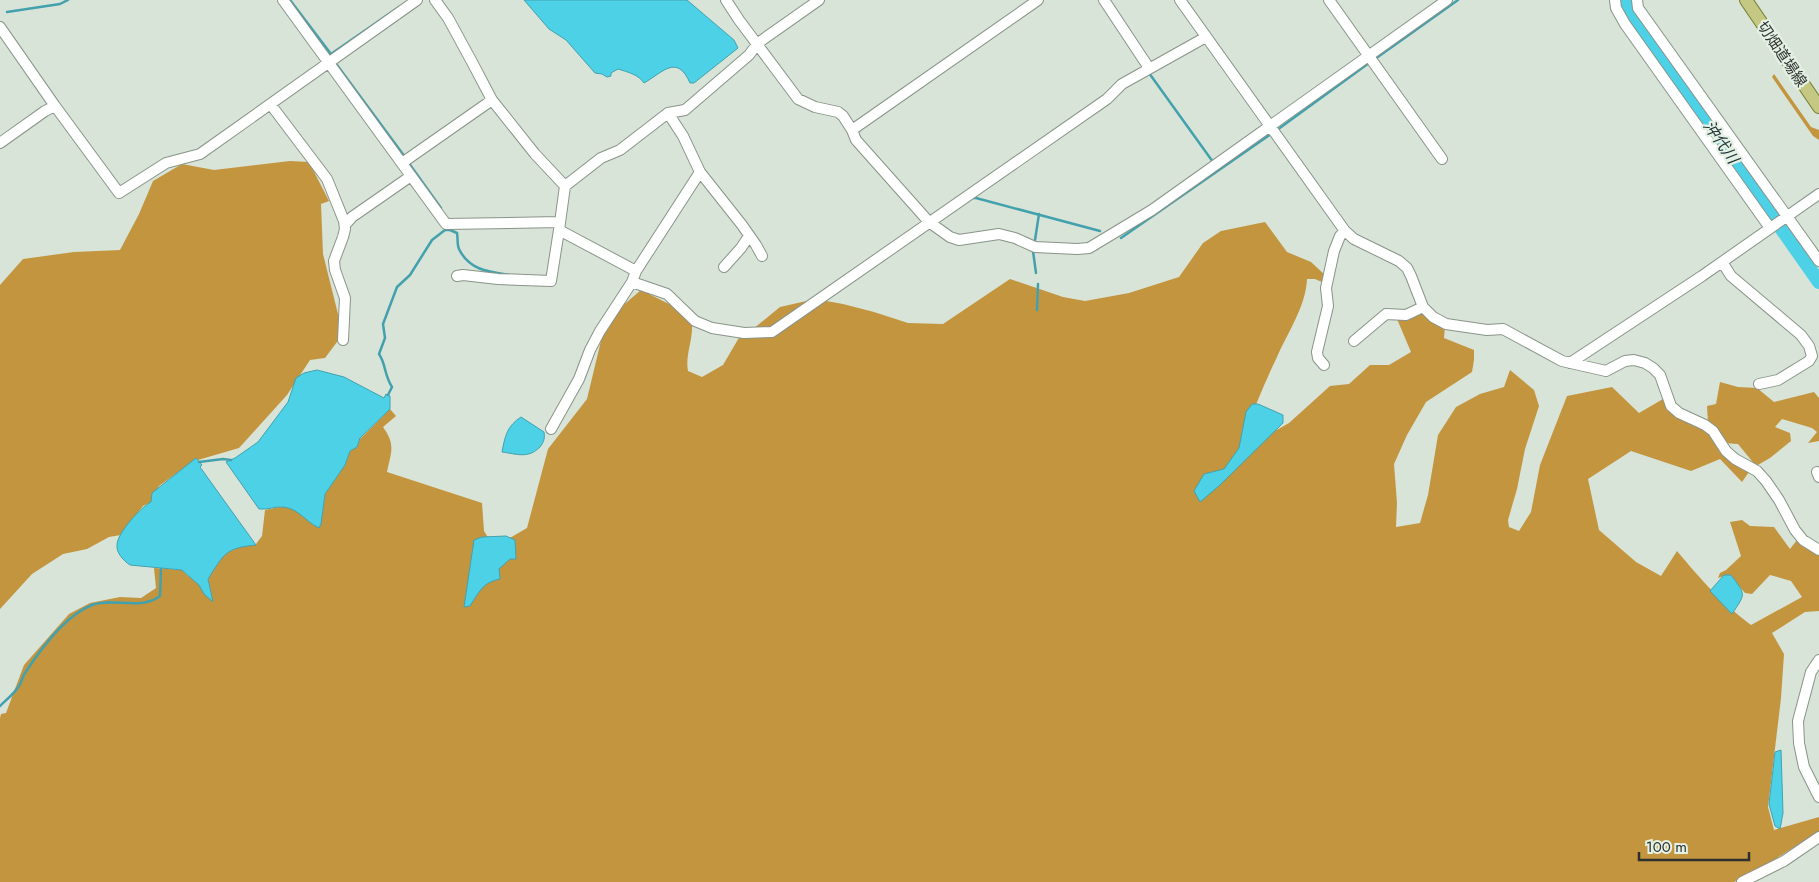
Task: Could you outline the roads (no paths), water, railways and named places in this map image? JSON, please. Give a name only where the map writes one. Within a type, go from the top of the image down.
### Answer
[{"type":"main road","name":"切畑道場線","points":[[1746,0],[1819,107]]},
{"type":"street","points":[[283,0],[446,224],[560,226],[636,271]]},
{"type":"street","points":[[0,27],[119,193],[166,163],[200,154],[417,0]]},
{"type":"street","points":[[435,0],[464,47],[492,100],[535,154],[565,186]]},
{"type":"street","points":[[726,0],[798,99],[815,107],[838,112],[843,116],[856,140],[929,222],[950,237],[959,240],[999,234],[1015,238],[1035,247],[1076,249],[1089,248],[1152,210],[1447,0]]},
{"type":"street","points":[[457,276],[552,281],[565,186],[601,158],[620,150],[668,113],[685,110],[749,55],[758,43],[819,0]]},
{"type":"street","points":[[852,130],[1038,0]]},
{"type":"street","points":[[1104,0],[1150,68]]},
{"type":"street","points":[[1180,0],[1345,231],[1354,239],[1400,261],[1407,268],[1423,307],[1433,317],[1446,324],[1487,330],[1503,328],[1562,361],[1606,371],[1625,361],[1645,362],[1660,375],[1671,406],[1713,431],[1726,451],[1734,459],[1757,471],[1779,500],[1795,530],[1803,540],[1819,550]]},
{"type":"street","points":[[1329,0],[1442,159]]},
{"type":"street","points":[[1615,0],[1616,8],[1621,17],[1770,228]]},
{"type":"street","points":[[1637,0],[1638,8],[1819,261]]},
{"type":"street","points":[[632,282],[667,294],[694,321],[712,328],[744,333],[772,332],[1107,99],[1122,84],[1206,37]]},
{"type":"street","points":[[402,163],[492,100]]},
{"type":"street","points":[[271,104],[327,179],[345,225],[343,237],[334,261],[335,270],[345,298],[343,340]]},
{"type":"street","points":[[0,143],[44,111],[55,106]]},
{"type":"street","points":[[668,113],[683,136],[700,172],[756,245],[762,256]]},
{"type":"street","points":[[551,429],[579,379],[590,350],[600,331],[700,172]]},
{"type":"street","points":[[345,225],[352,217],[411,176]]},
{"type":"street","points":[[1570,363],[1722,262],[1819,194]]},
{"type":"street","points":[[1324,365],[1318,358],[1317,352],[1328,306],[1326,288],[1334,251],[1340,236],[1345,231]]},
{"type":"street","points":[[724,267],[749,236]]},
{"type":"street","points":[[1722,262],[1731,276],[1801,335],[1816,356],[1778,380],[1759,384]]},
{"type":"street","points":[[1354,341],[1386,314],[1406,315],[1423,307]]},
{"type":"street","points":[[1819,660],[1811,672],[1798,721],[1799,743],[1804,767],[1819,797]]},
{"type":"street","points":[[1742,882],[1784,861],[1819,837]]},
{"type":"water","points":[[524,0],[687,0],[734,40],[738,48],[694,83],[690,83],[680,69],[674,67],[663,71],[644,83],[636,76],[618,69],[611,73],[611,76],[607,77],[595,73],[566,40],[549,29]]},
{"type":"water","points":[[317,370],[344,377],[384,398],[386,394],[390,396],[390,409],[360,438],[357,447],[350,451],[345,465],[325,494],[319,528],[289,508],[259,509],[226,462],[258,442],[288,402],[296,378],[304,373]]},
{"type":"water","points":[[1252,404],[1258,404],[1283,415],[1283,423],[1200,502],[1194,491],[1204,474],[1224,469],[1239,448],[1246,412]]},
{"type":"water","points":[[521,417],[544,432],[544,438],[540,447],[536,451],[527,454],[502,452],[507,432]]},
{"type":"water","points":[[196,458],[202,465],[200,467],[256,545],[231,550],[222,558],[208,579],[213,602],[204,594],[199,585],[182,570],[130,565],[121,556],[117,548],[118,540],[125,527],[151,502],[152,493]]},
{"type":"water","points":[[506,536],[515,540],[516,559],[510,559],[499,569],[500,579],[485,585],[470,606],[464,607],[474,540],[482,537]]},
{"type":"water","points":[[1724,575],[1731,575],[1742,591],[1742,598],[1732,614],[1710,591]]},
{"type":"water","points":[[1781,750],[1783,813],[1780,829],[1775,826],[1769,804],[1775,752]]},
{"type":"waterway","points":[[7,12],[60,4],[68,0]]},
{"type":"waterway","points":[[290,0],[331,54],[399,7]]},
{"type":"waterway","points":[[1375,59],[1458,0]]},
{"type":"waterway","name":"沖代川","points":[[1626,0],[1628,10],[1819,282]]},
{"type":"waterway","points":[[1277,130],[1369,63]]},
{"type":"waterway","points":[[337,65],[405,157]]},
{"type":"waterway","points":[[1149,73],[1213,162]]},
{"type":"waterway","points":[[1121,238],[1271,134]]},
{"type":"waterway","points":[[408,162],[441,208]]},
{"type":"waterway","points":[[971,198],[1100,231]]},
{"type":"waterway","points":[[1035,240],[1039,214]]},
{"type":"waterway","points":[[449,226],[450,230],[457,233],[459,249],[468,262],[480,269],[509,275]]},
{"type":"waterway","points":[[388,395],[392,387],[379,354],[385,338],[383,324],[397,287],[410,275],[432,240],[445,230],[450,230]]},
{"type":"waterway","points":[[1033,251],[1036,273]]},
{"type":"waterway","points":[[1037,310],[1038,284]]},
{"type":"waterway","points":[[199,462],[231,460]]},
{"type":"waterway","points":[[0,706],[17,689],[38,654],[63,625],[82,610],[92,605],[109,602],[144,603],[160,596],[161,569]]}]
